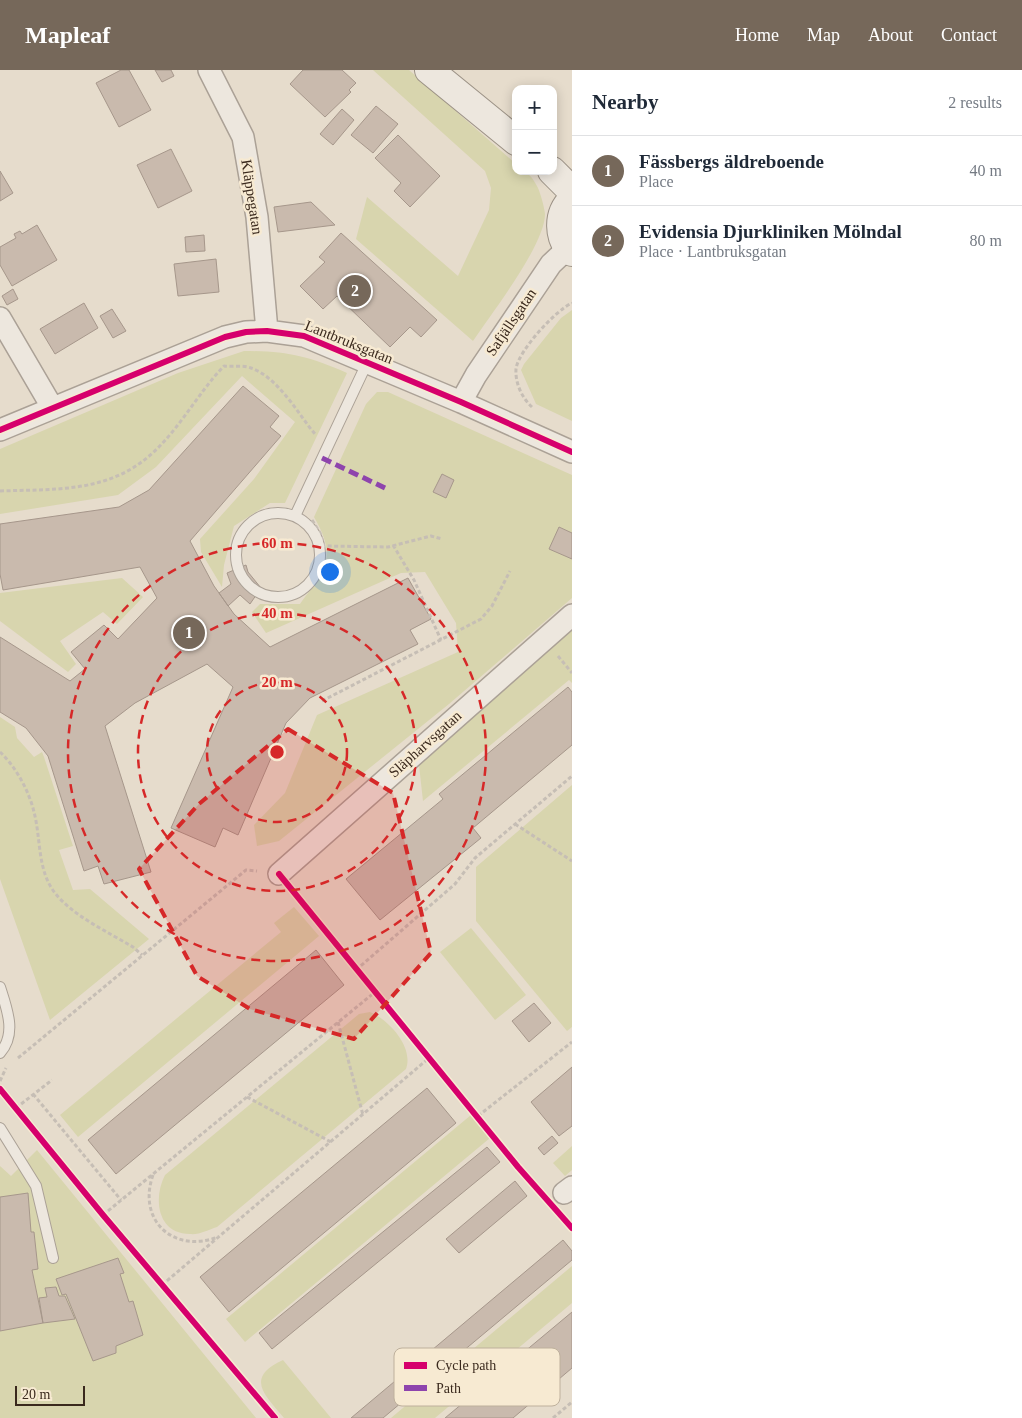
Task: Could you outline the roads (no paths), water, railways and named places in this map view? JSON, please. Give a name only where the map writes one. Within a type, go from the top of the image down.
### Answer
[{"type":"street","name":"Kläppegatan","points":[[209,70],[243,137],[257,217],[268,331]]},
{"type":"street","points":[[429,70],[512,138]]},
{"type":"street","points":[[556,175],[572,191]]},
{"type":"street","points":[[570,250],[561,230],[561,220],[564,210],[572,200]]},
{"type":"street","name":"Safjällsgatan","points":[[461,402],[496,344],[551,264],[570,250]]},
{"type":"street","points":[[0,318],[52,407]]},
{"type":"street","name":"Lantbruksgatan","points":[[0,430],[52,407],[225,338],[246,332],[268,331],[304,336],[461,402],[572,452]]},
{"type":"street","name":"Släpharvsgatan","points":[[279,874],[572,615]]},
{"type":"lane","points":[[295,516],[367,363]]},
{"type":"lane","points":[[279,513],[295,516],[308,526],[317,539],[320,555],[317,571],[307,585],[294,594],[277,597],[261,593],[248,584],[239,570],[236,554],[239,538],[249,524],[262,516],[279,513]]},
{"type":"lane","points":[[0,987],[8,1011],[10,1035],[6,1046],[0,1053]]},
{"type":"lane","points":[[0,1128],[36,1186],[53,1258]]},
{"type":"place","name":"Evidensia Djurkliniken Mölndal","points":[[355,291]]},
{"type":"place","name":"Fässbergs äldreboende","points":[[189,633]]}]
